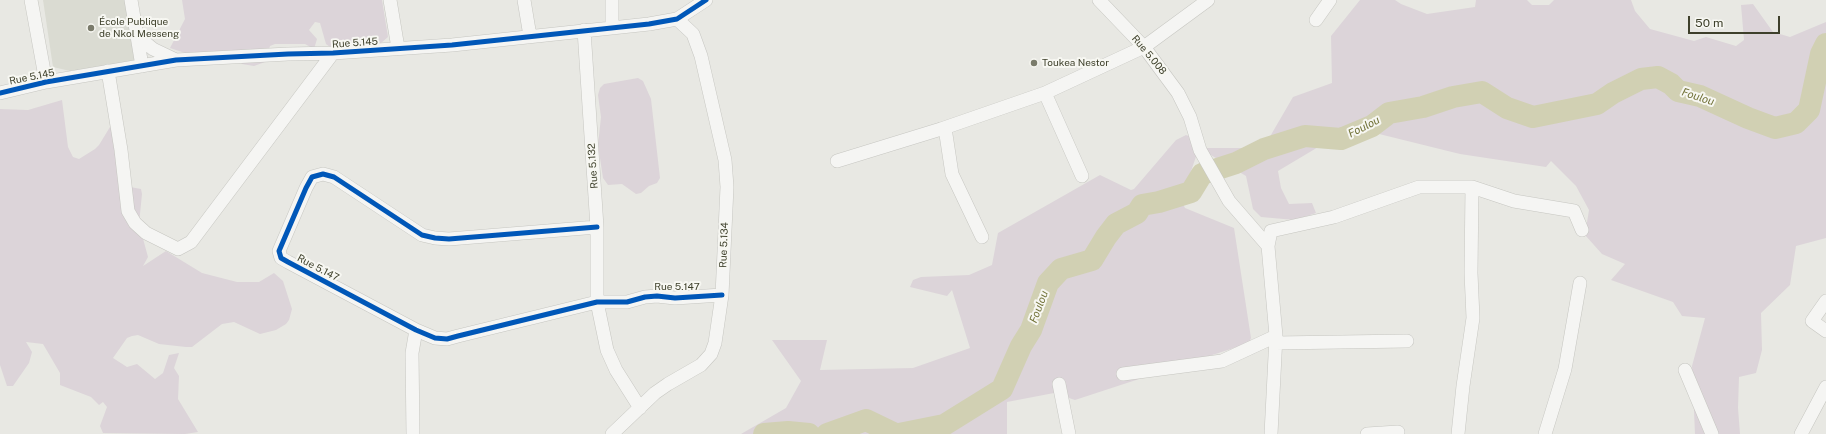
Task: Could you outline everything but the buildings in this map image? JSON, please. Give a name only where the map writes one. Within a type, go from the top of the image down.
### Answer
[{"type":"street","points":[[31,0],[46,82]]},
{"type":"street","points":[[131,0],[142,66]]},
{"type":"street","points":[[390,0],[398,48]]},
{"type":"street","points":[[524,0],[530,36]]},
{"type":"street","points":[[612,0],[612,28]]},
{"type":"street","name":"Rue 5.145","points":[[0,93],[46,82],[176,60],[288,54],[333,54],[452,45],[649,24],[676,19],[706,0]]},
{"type":"street","name":"Rue 5.008","points":[[1099,0],[1144,47],[1178,93],[1190,117],[1200,150],[1229,201],[1268,246]]},
{"type":"street","points":[[837,161],[945,128],[1045,93],[1144,47],[1208,0]]},
{"type":"street","points":[[1316,20],[1330,0]]},
{"type":"street","name":"Rue 5.134","points":[[612,434],[655,393],[701,365],[711,354],[715,343],[722,296],[727,188],[725,160],[701,56],[693,34],[676,19]]},
{"type":"street","name":"Rue 5.132","points":[[584,30],[597,227],[597,302],[608,350],[616,370],[640,408]]},
{"type":"street","points":[[137,36],[153,49],[176,60]]},
{"type":"street","points":[[108,72],[120,144],[128,211],[135,223],[146,233],[178,249],[191,242],[333,54]]},
{"type":"street","points":[[1045,93],[1082,176]]},
{"type":"street","points":[[945,128],[952,174],[982,237]]},
{"type":"street","name":"Rue 5.147","points":[[597,227],[449,239],[435,238],[422,235],[334,177],[323,174],[312,177],[279,252],[281,258],[416,330],[435,338],[447,339],[597,302],[627,302],[645,297],[657,296],[675,298],[722,296]]},
{"type":"street","points":[[1271,434],[1276,340],[1268,246],[1271,231],[1334,217],[1419,187],[1472,187],[1514,201],[1574,211],[1582,230]]},
{"type":"street","points":[[1458,434],[1473,318],[1471,273],[1472,187]]},
{"type":"street","points":[[1545,434],[1565,368],[1580,282]]},
{"type":"street","points":[[1826,301],[1812,321],[1826,331]]},
{"type":"street","points":[[413,434],[412,353],[416,330]]},
{"type":"street","points":[[1123,374],[1222,361],[1276,340],[1407,341]]},
{"type":"street","points":[[1685,370],[1712,434]]},
{"type":"street","points":[[1059,384],[1069,434]]},
{"type":"street","points":[[1801,434],[1826,388]]},
{"type":"street","points":[[1367,434],[1398,432]]},
{"type":"shaded area","name":"École Publique de Nkol Messeng","points":[[43,0],[131,0],[140,60],[70,71],[53,67]]},
{"type":"shaded area","points":[[182,0],[382,0],[388,37],[381,43],[335,51],[326,44],[320,23],[315,22],[309,30],[317,39],[314,49],[305,44],[275,44],[270,46],[265,62],[254,66],[242,64],[236,54],[191,55],[170,48],[185,19]]},
{"type":"shaded area","points":[[1360,0],[1395,0],[1401,4],[1427,14],[1475,7],[1476,0],[1527,0],[1532,5],[1549,5],[1554,0],[1631,0],[1635,11],[1650,29],[1694,41],[1706,37],[1736,46],[1744,40],[1741,5],[1753,4],[1773,32],[1790,37],[1826,22],[1826,238],[1796,246],[1790,285],[1761,313],[1762,350],[1756,373],[1739,377],[1738,408],[1740,434],[1695,434],[1692,366],[1705,318],[1682,316],[1673,302],[1611,280],[1625,264],[1602,254],[1585,235],[1589,210],[1576,186],[1551,161],[1546,167],[1460,154],[1367,131],[1335,137],[1278,171],[1281,188],[1289,204],[1312,203],[1316,213],[1295,220],[1261,217],[1253,209],[1246,176],[1199,148],[1245,148],[1268,140],[1293,97],[1332,83],[1331,36]]},
{"type":"shaded area","points":[[638,78],[643,81],[651,99],[660,178],[657,183],[649,186],[641,193],[636,194],[622,184],[608,185],[603,178],[598,145],[601,117],[598,95],[600,88],[604,84]]},
{"type":"shaded area","points":[[62,100],[68,147],[73,157],[79,159],[95,149],[110,127],[122,140],[130,187],[141,189],[142,194],[139,224],[148,257],[143,266],[166,251],[202,273],[237,282],[259,282],[274,273],[283,281],[292,309],[289,320],[286,324],[276,330],[260,334],[234,322],[222,324],[192,347],[159,344],[138,335],[132,336],[127,338],[113,358],[127,367],[137,364],[155,379],[163,373],[169,355],[179,353],[174,368],[179,376],[178,399],[198,432],[185,434],[103,433],[100,426],[107,407],[103,402],[99,405],[91,397],[60,385],[60,373],[43,344],[26,342],[32,352],[29,363],[13,386],[7,386],[0,365],[0,109],[28,110]]},
{"type":"shaded area","points":[[1186,135],[1191,137],[1199,148],[1181,200],[1185,208],[1234,228],[1251,338],[1249,343],[1075,400],[1054,393],[1007,402],[1007,434],[741,434],[786,408],[801,381],[772,340],[827,340],[820,370],[913,368],[970,348],[952,290],[947,296],[910,287],[913,280],[921,277],[969,275],[992,265],[998,233],[1100,175],[1131,190],[1134,189],[1176,140]]},
{"type":"waterway","name":"Foulou","points":[[899,434],[944,425],[1002,389],[1021,346],[1031,330],[1048,283],[1061,269],[1092,260],[1116,224],[1137,213],[1142,205],[1159,202],[1191,192],[1202,174],[1236,163],[1264,149],[1305,136],[1341,139],[1372,126],[1389,113],[1423,107],[1453,97],[1482,92],[1507,108],[1533,117],[1597,104],[1613,93],[1641,79],[1658,77],[1671,84],[1678,91],[1700,96],[1748,118],[1775,128],[1796,123],[1809,110],[1821,54],[1826,44]]},
{"type":"waterway","name":"Foulou","points":[[827,434],[866,420],[895,434]]},
{"type":"waterway","name":"Foulou","points":[[764,434],[788,432],[809,434]]},
{"type":"cycle path","points":[[0,93],[46,82],[176,60],[333,53],[452,45],[649,24],[677,19],[706,0]]},
{"type":"cycle path","points":[[597,227],[449,239],[435,238],[422,235],[334,177],[323,174],[312,177],[279,251],[281,258],[288,262],[416,330],[435,338],[447,339],[597,302],[627,302],[645,297],[657,296],[675,298],[722,295]]},
{"type":"place","name":"École Publique de Nkol Messeng","points":[[91,28]]},
{"type":"place","name":"Toukea Nestor","points":[[1034,63]]}]
